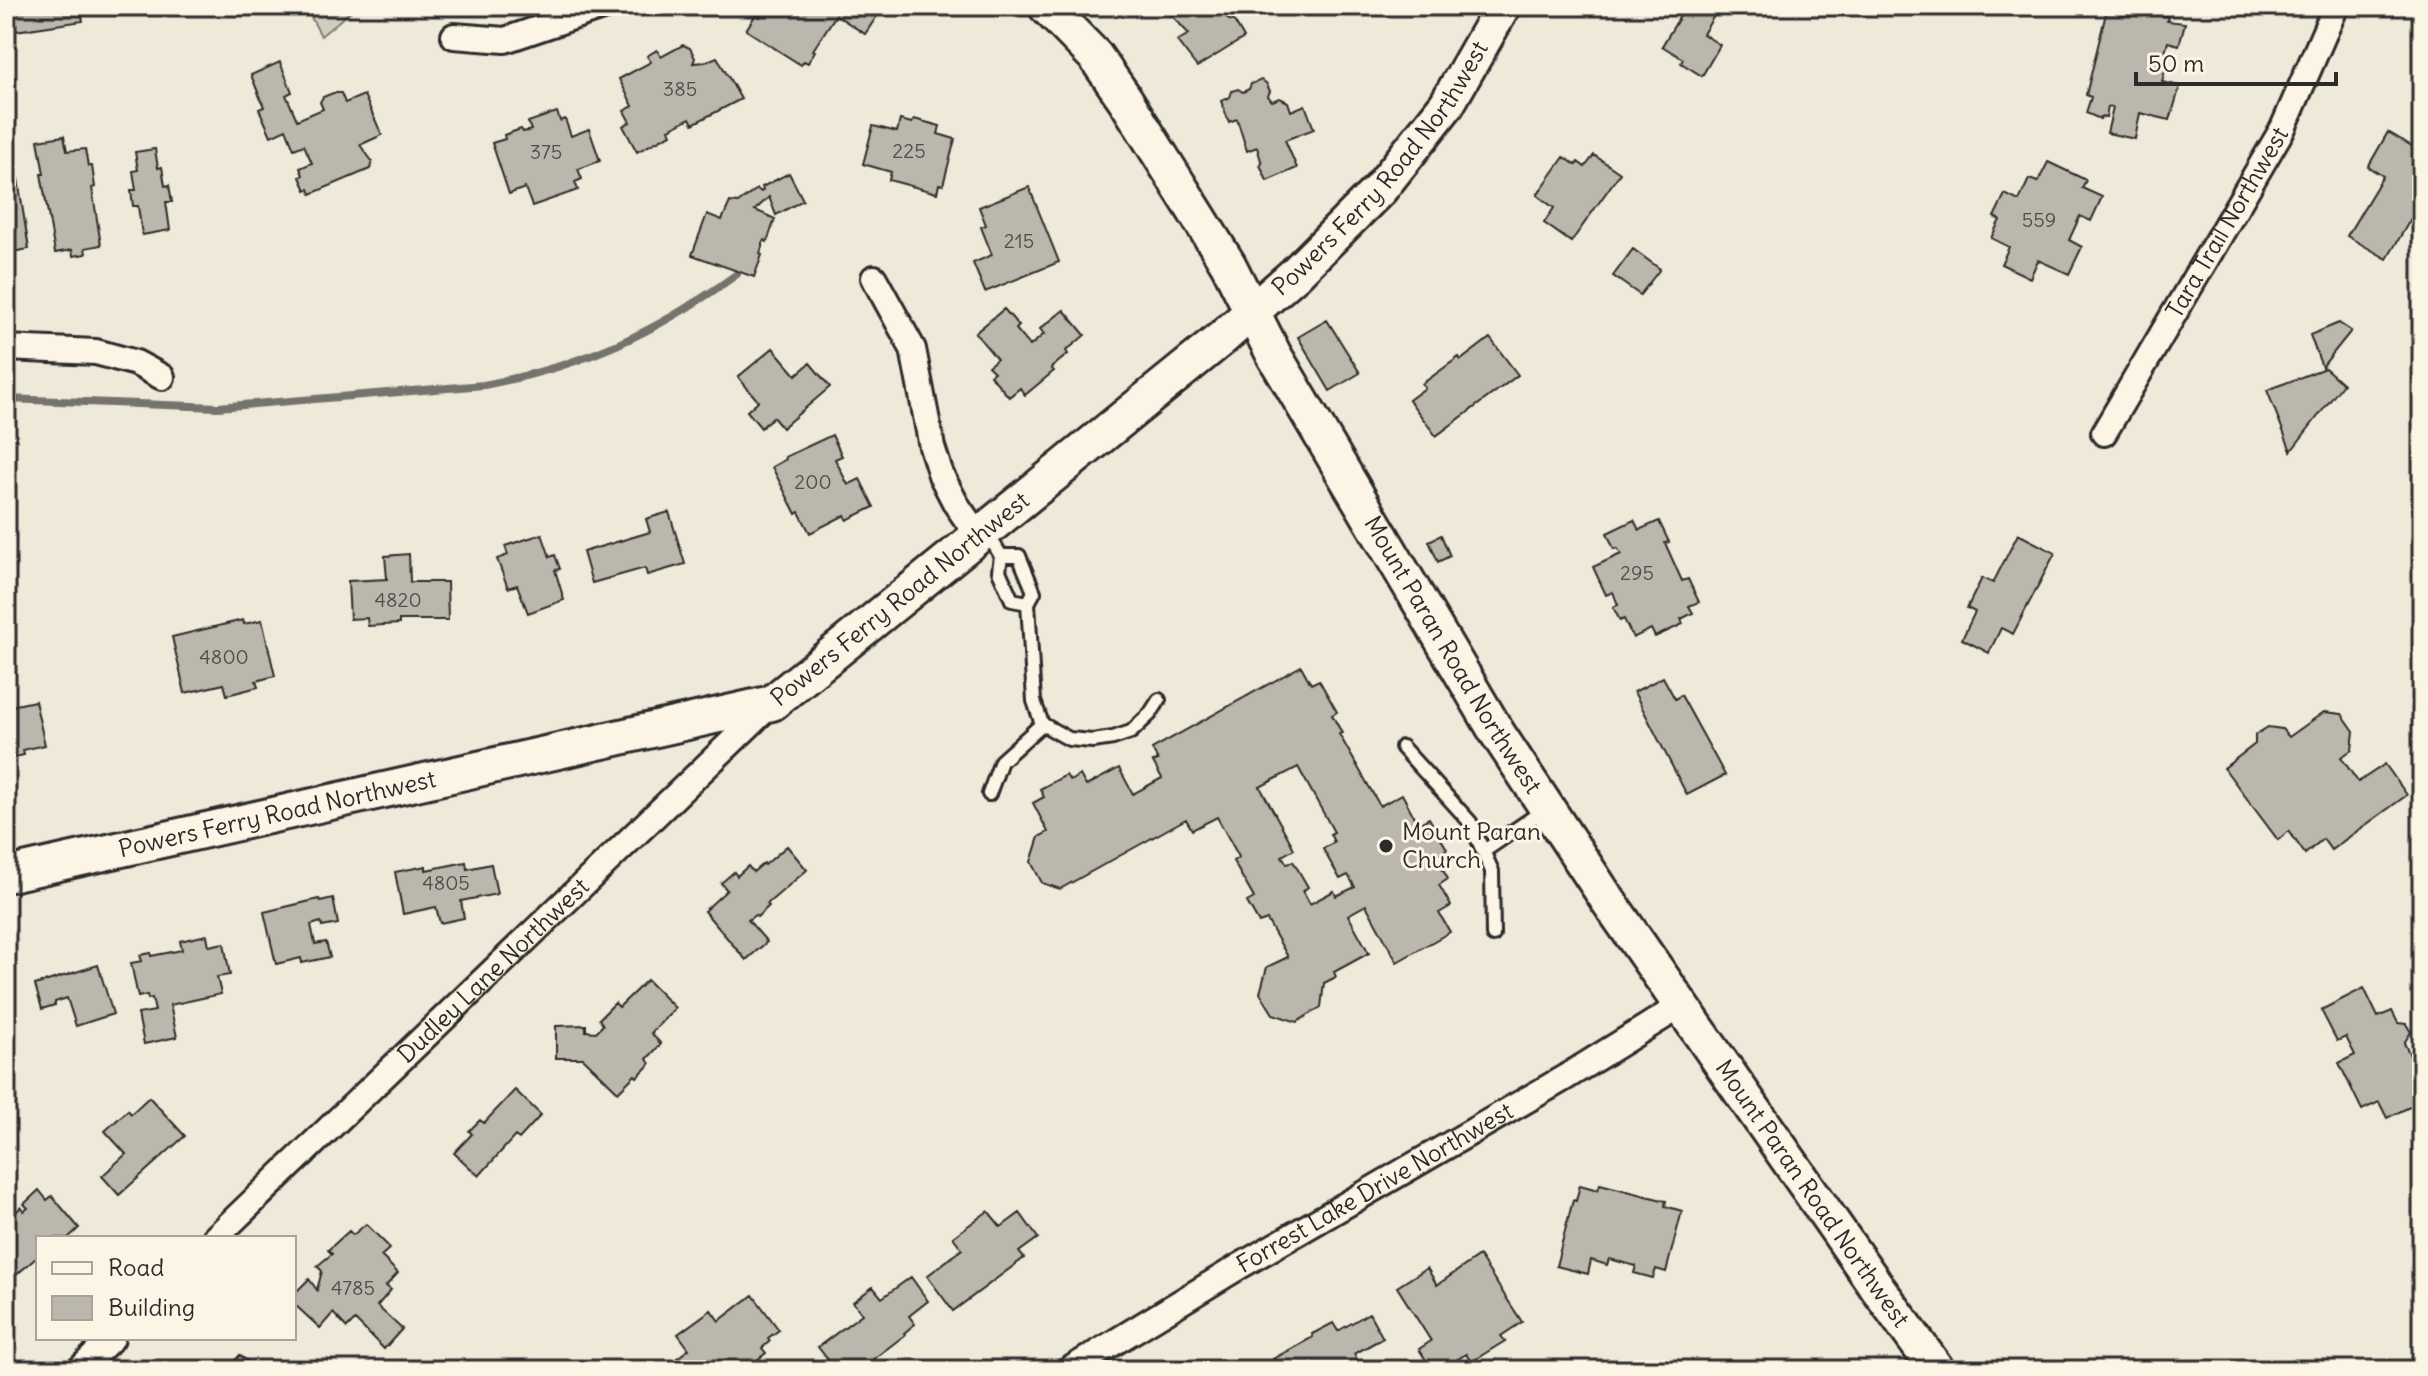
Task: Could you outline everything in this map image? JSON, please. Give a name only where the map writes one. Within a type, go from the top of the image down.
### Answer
[{"type":"street","points":[[454,36],[505,40],[605,6]]},
{"type":"street","name":"Mount Paran Road Northwest","points":[[1046,6],[1095,56],[1228,264],[1274,355],[1496,731],[1607,899],[1937,1370]]},
{"type":"street","name":"Powers Ferry Road Northwest","points":[[6,875],[772,703],[988,540],[1295,274],[1380,189],[1447,104],[1503,6]]},
{"type":"street","name":"Tara Trail Northwest","points":[[2104,433],[2283,128],[2336,6]]},
{"type":"street","points":[[874,278],[913,349],[932,447],[941,475],[956,504],[988,540]]},
{"type":"street","points":[[6,348],[96,352],[136,363],[162,377]]},
{"type":"street","name":"Dudley Lane Northwest","points":[[217,1236],[772,703]]},
{"type":"street","name":"Forrest Lake Drive Northwest","points":[[1069,1370],[1240,1266],[1566,1077],[1682,1005]]},
{"type":"street","points":[[79,1370],[110,1340]]},
{"type":"lane","points":[[988,540],[1001,579],[1012,600],[1028,603]]},
{"type":"lane","points":[[988,540],[1019,556],[1034,592],[1028,603],[1034,701],[1042,724],[1069,739],[1093,741],[1113,738],[1131,732],[1150,714],[1159,700]]},
{"type":"lane","points":[[989,794],[1001,761],[1042,724]]},
{"type":"lane","points":[[1402,747],[1470,822],[1492,871],[1493,935]]},
{"type":"lane","points":[[1484,851],[1547,808]]},
{"type":"green space","points":[[305,6],[357,6],[321,36]]},
{"type":"building","points":[[11,6],[80,6],[83,21],[15,31]]},
{"type":"building","points":[[751,6],[883,7],[865,34],[836,15],[808,63],[804,61],[801,65],[746,30],[756,14],[760,17],[762,13]]},
{"type":"building","points":[[1163,6],[1219,6],[1229,20],[1234,21],[1244,38],[1197,67],[1177,41],[1189,34]]},
{"type":"building","points":[[1663,6],[1720,6],[1703,34],[1720,45],[1702,76],[1662,46],[1680,16]]},
{"type":"building","points":[[2107,9],[2124,15],[2126,9],[2142,11],[2168,17],[2167,21],[2185,23],[2179,45],[2168,42],[2164,55],[2169,56],[2162,82],[2180,86],[2170,120],[2140,113],[2135,139],[2107,133],[2113,108],[2108,107],[2106,118],[2100,119],[2086,113],[2091,97],[2086,95]]},
{"type":"building","points":[[683,45],[690,48],[695,58],[693,63],[717,57],[741,99],[693,124],[690,118],[669,129],[671,134],[637,152],[623,126],[630,122],[624,111],[633,106],[619,79],[651,62],[647,56],[657,50],[661,57]]},
{"type":"building","points":[[280,62],[292,92],[286,95],[297,120],[323,109],[320,102],[323,97],[333,93],[341,93],[345,103],[364,95],[382,135],[360,145],[372,161],[370,169],[311,194],[309,189],[306,190],[300,168],[312,163],[304,145],[294,149],[286,129],[271,136],[259,109],[264,107],[251,75]]},
{"type":"building","points":[[1261,80],[1266,83],[1272,101],[1280,98],[1288,102],[1291,111],[1305,105],[1314,129],[1285,140],[1297,168],[1267,181],[1257,147],[1247,151],[1237,119],[1229,122],[1221,101],[1230,97],[1232,91],[1238,89],[1243,92]]},
{"type":"building","points":[[557,112],[560,121],[565,119],[571,136],[589,129],[600,161],[578,169],[582,179],[575,182],[578,190],[532,206],[525,188],[509,194],[492,143],[521,129],[523,132],[531,130],[528,122]]},
{"type":"building","points":[[914,119],[940,126],[938,134],[955,139],[943,185],[939,184],[937,193],[889,180],[891,172],[863,164],[873,126],[897,132],[900,120],[912,123]]},
{"type":"building","points":[[2388,132],[2422,152],[2422,200],[2387,259],[2347,236],[2383,176],[2368,167]]},
{"type":"building","points":[[64,136],[67,151],[85,149],[88,166],[92,166],[95,187],[92,188],[101,245],[85,248],[86,254],[73,256],[72,250],[55,253],[38,140]]},
{"type":"building","points":[[155,149],[165,186],[169,185],[172,202],[166,202],[170,230],[142,235],[138,206],[133,206],[131,190],[136,190],[133,171],[138,170],[135,152]]},
{"type":"building","points":[[1594,155],[1620,173],[1571,242],[1544,223],[1554,208],[1537,195],[1564,157],[1585,167]]},
{"type":"building","points":[[2048,162],[2086,180],[2082,188],[2102,197],[2091,221],[2080,216],[2069,240],[2082,247],[2069,274],[2038,260],[2030,278],[2001,264],[2009,247],[1991,238],[2000,220],[1994,217],[2005,194],[2019,201],[2029,179],[2038,182]]},
{"type":"building","points":[[6,166],[9,180],[18,179],[29,249],[6,253]]},
{"type":"building","points":[[789,173],[803,200],[776,215],[769,197],[755,210],[775,219],[767,242],[764,240],[754,277],[692,255],[707,214],[722,220],[730,202],[738,203],[757,189],[761,192],[762,187]]},
{"type":"building","points":[[1029,187],[1059,262],[985,292],[973,263],[992,255],[981,227],[986,225],[979,207]]},
{"type":"building","points":[[1633,249],[1660,269],[1640,295],[1613,276]]},
{"type":"building","points":[[1004,309],[1019,326],[1016,329],[1030,346],[1044,334],[1040,329],[1064,310],[1085,335],[1051,368],[1054,371],[1025,395],[1020,388],[1009,397],[990,375],[994,372],[988,366],[997,359],[975,333]]},
{"type":"building","points":[[1327,320],[1360,373],[1330,391],[1298,337]]},
{"type":"building","points":[[2339,323],[2351,331],[2322,367],[2310,335]]},
{"type":"building","points":[[1490,338],[1518,375],[1436,436],[1409,400],[1425,388],[1422,384]]},
{"type":"building","points":[[773,348],[796,375],[810,363],[830,387],[782,428],[773,417],[761,428],[747,411],[758,401],[738,377]]},
{"type":"building","points":[[2325,368],[2343,384],[2291,451],[2267,390]]},
{"type":"building","points":[[832,435],[842,456],[835,459],[848,485],[860,479],[874,507],[847,520],[845,515],[810,533],[799,512],[796,514],[772,467],[785,457]]},
{"type":"building","points":[[6,484],[13,519],[6,521]]},
{"type":"building","points":[[669,512],[685,564],[647,575],[645,568],[592,583],[583,552],[650,532],[646,519]]},
{"type":"building","points":[[1634,520],[1639,530],[1659,521],[1682,581],[1688,579],[1699,602],[1689,606],[1693,613],[1681,619],[1683,624],[1655,637],[1651,629],[1633,638],[1624,619],[1620,621],[1613,607],[1618,605],[1613,592],[1606,595],[1593,567],[1621,554],[1617,548],[1614,549],[1607,533]]},
{"type":"building","points":[[542,534],[550,557],[555,555],[560,569],[555,570],[564,600],[528,613],[517,585],[508,588],[497,559],[508,555],[505,546]]},
{"type":"building","points":[[2018,534],[2055,553],[2013,634],[2001,628],[1989,653],[1962,639],[1975,612],[1967,608],[1982,578],[1993,583]]},
{"type":"building","points":[[1441,535],[1450,556],[1438,562],[1429,541]]},
{"type":"building","points":[[409,554],[410,582],[447,582],[448,620],[399,620],[399,624],[368,626],[367,618],[350,619],[348,581],[387,579],[385,556]]},
{"type":"building","points":[[243,620],[244,624],[262,620],[275,676],[256,681],[258,687],[227,695],[224,684],[185,693],[172,637]]},
{"type":"building","name":"Mount Paran Church","points":[[1301,666],[1311,684],[1319,680],[1337,712],[1332,715],[1342,733],[1339,734],[1380,806],[1402,794],[1418,824],[1429,818],[1447,849],[1435,856],[1448,879],[1439,885],[1451,906],[1439,913],[1450,932],[1397,962],[1366,905],[1348,915],[1369,953],[1334,972],[1336,977],[1324,983],[1321,1007],[1297,1022],[1273,1014],[1260,993],[1267,967],[1288,957],[1267,920],[1259,923],[1247,902],[1254,898],[1233,861],[1239,857],[1217,817],[1192,830],[1186,819],[1060,889],[1042,883],[1031,862],[1039,837],[1048,832],[1033,803],[1044,797],[1040,789],[1066,775],[1070,781],[1080,775],[1086,786],[1119,768],[1133,794],[1162,778],[1153,762],[1158,760],[1152,749]],"holes":[[[1298,767],[1334,832],[1330,834],[1334,842],[1323,849],[1340,879],[1348,875],[1355,887],[1336,896],[1334,891],[1310,904],[1303,891],[1308,887],[1293,861],[1287,864],[1282,856],[1294,849],[1260,787]]]},
{"type":"building","points":[[1663,677],[1675,699],[1681,695],[1725,775],[1687,795],[1634,692]]},
{"type":"building","points":[[35,701],[45,745],[23,750],[24,755],[6,759],[6,707]]},
{"type":"building","points":[[2324,712],[2342,714],[2354,731],[2352,750],[2341,757],[2358,782],[2385,764],[2407,795],[2331,850],[2323,839],[2305,854],[2289,831],[2278,840],[2224,768],[2255,744],[2255,735],[2268,727],[2282,729],[2289,737]]},
{"type":"building","points":[[787,846],[807,870],[767,904],[769,906],[757,917],[755,915],[748,920],[767,942],[746,960],[704,911],[727,890],[721,883],[734,872],[737,876],[748,866],[753,872]]},
{"type":"building","points":[[466,862],[467,869],[491,864],[497,894],[461,901],[464,918],[440,923],[436,907],[403,914],[395,872]]},
{"type":"building","points":[[333,898],[338,924],[322,927],[321,922],[311,925],[315,944],[326,942],[330,957],[302,963],[301,958],[276,964],[264,912]]},
{"type":"building","points":[[207,935],[209,946],[224,943],[230,975],[217,977],[221,994],[170,1005],[177,1037],[144,1044],[138,1014],[155,1011],[152,998],[148,999],[147,995],[138,997],[131,963],[142,961],[140,955],[182,950],[180,941]]},
{"type":"building","points":[[98,965],[113,1014],[76,1026],[67,998],[42,1009],[35,985]]},
{"type":"building","points":[[647,980],[675,1008],[651,1033],[661,1044],[647,1059],[650,1064],[637,1077],[635,1075],[618,1092],[583,1058],[556,1058],[556,1026],[586,1025],[586,1031],[596,1032],[603,1025],[599,1019],[615,1003],[619,1007]]},
{"type":"building","points":[[2364,988],[2378,1017],[2392,1011],[2398,1023],[2406,1024],[2411,1032],[2404,1043],[2417,1069],[2422,1066],[2422,1101],[2387,1118],[2379,1102],[2362,1110],[2339,1063],[2355,1055],[2346,1037],[2337,1041],[2321,1010]]},
{"type":"building","points":[[515,1090],[541,1115],[519,1139],[515,1136],[479,1176],[454,1153],[472,1134],[469,1131],[480,1120],[484,1123]]},
{"type":"building","points":[[149,1097],[185,1136],[119,1195],[102,1176],[126,1154],[105,1131],[128,1110],[131,1114]]},
{"type":"building","points":[[1600,1184],[1666,1201],[1665,1206],[1682,1211],[1666,1272],[1656,1269],[1653,1278],[1634,1273],[1636,1266],[1609,1259],[1607,1265],[1591,1260],[1588,1274],[1556,1266],[1573,1200],[1576,1201],[1580,1185],[1598,1190]]},
{"type":"building","points":[[39,1190],[47,1200],[52,1196],[79,1228],[70,1236],[36,1236],[36,1258],[16,1275],[6,1264],[6,1221],[21,1207],[24,1211],[28,1208],[24,1204]]},
{"type":"building","points":[[988,1211],[1001,1227],[1020,1213],[1038,1238],[1019,1252],[1024,1258],[953,1311],[927,1276],[962,1249],[953,1237]]},
{"type":"building","points":[[366,1224],[390,1248],[381,1256],[398,1273],[386,1286],[391,1290],[377,1306],[402,1329],[384,1349],[355,1320],[347,1328],[333,1313],[320,1328],[296,1306],[296,1292],[309,1279],[317,1290],[322,1271],[317,1266],[332,1254],[328,1250],[349,1231],[353,1235]]},
{"type":"building","points":[[1479,1256],[1522,1322],[1501,1336],[1505,1341],[1471,1362],[1466,1354],[1441,1370],[1432,1370],[1419,1349],[1431,1341],[1397,1287],[1427,1268],[1437,1285]]},
{"type":"building","points":[[2422,1263],[2422,1280],[2414,1268]]},
{"type":"building","points":[[911,1277],[928,1301],[909,1316],[915,1324],[859,1370],[836,1370],[818,1347],[862,1314],[853,1302],[873,1287],[882,1298]]},
{"type":"building","points":[[753,1295],[779,1330],[768,1338],[770,1341],[762,1348],[766,1353],[744,1370],[678,1370],[672,1362],[689,1349],[678,1334],[711,1310],[719,1321]]},
{"type":"building","points":[[1369,1313],[1383,1338],[1354,1354],[1363,1370],[1279,1370],[1273,1359],[1313,1337],[1312,1334],[1333,1323],[1338,1331]]},
{"type":"building","points":[[240,1355],[257,1370],[226,1370]]},
{"type":"waterway","points":[[6,399],[218,407],[484,385],[554,368],[617,344],[677,314],[737,274]]},
{"type":"place","name":"Mount Paran Church","points":[[1386,846]]}]
